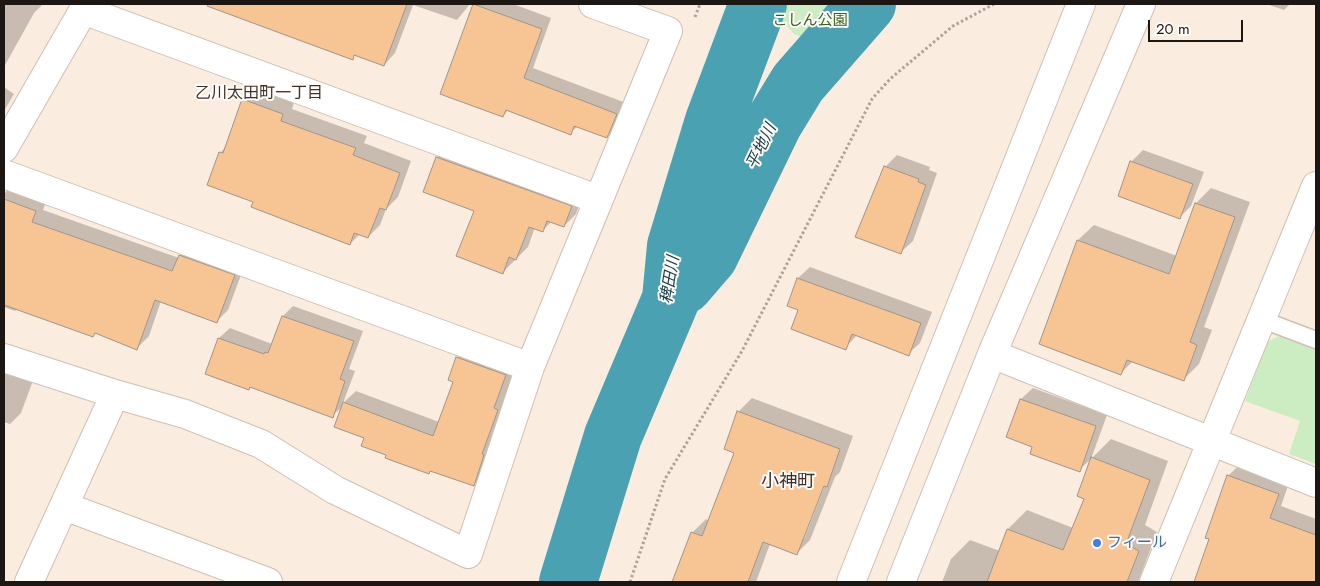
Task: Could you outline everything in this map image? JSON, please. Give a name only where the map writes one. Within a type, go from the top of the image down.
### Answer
[{"type":"street","points":[[4,358],[115,394],[185,414],[261,444],[335,490],[468,554],[530,367],[597,199],[668,31],[593,4]]},
{"type":"street","points":[[851,582],[1080,4]]},
{"type":"street","points":[[901,582],[992,354],[1141,4]]},
{"type":"street","points":[[4,148],[85,7],[597,199]]},
{"type":"street","points":[[4,174],[530,367]]},
{"type":"street","points":[[1154,582],[1263,320],[1316,186]]},
{"type":"street","points":[[992,354],[1316,483]]},
{"type":"street","points":[[29,582],[115,394]]},
{"type":"street","points":[[64,506],[268,582]]},
{"type":"lane","points":[[1263,320],[1316,340]]},
{"type":"path","points":[[695,19],[700,4]]},
{"type":"path","points":[[630,582],[665,479],[742,351],[872,99],[890,78],[953,26],[994,4]]},
{"type":"green space","name":"こしん公園","points":[[781,4],[850,4],[815,41],[794,34],[776,14]]},
{"type":"green space","points":[[1279,336],[1316,350],[1316,464],[1289,454],[1300,421],[1245,401],[1267,342]]},
{"type":"building","points":[[208,4],[407,4],[384,66],[354,55],[353,60],[207,6]]},
{"type":"building","points":[[473,4],[542,29],[524,78],[617,114],[607,138],[574,126],[571,135],[506,110],[503,117],[440,94]]},
{"type":"building","points":[[242,99],[283,114],[281,121],[356,148],[353,155],[400,173],[386,210],[380,208],[368,238],[354,233],[350,245],[251,207],[253,202],[207,185],[219,152],[223,153]]},
{"type":"building","points":[[436,157],[572,206],[564,227],[547,221],[543,232],[529,227],[516,260],[509,257],[503,274],[456,256],[474,211],[423,192]]},
{"type":"building","points":[[1130,161],[1193,184],[1180,219],[1118,196]]},
{"type":"building","points":[[884,166],[919,179],[918,182],[926,185],[901,254],[855,237]]},
{"type":"building","points":[[4,199],[36,211],[32,222],[172,271],[179,255],[235,275],[217,323],[155,300],[137,350],[95,333],[93,337],[4,305]]},
{"type":"building","points":[[1195,203],[1235,217],[1190,342],[1197,345],[1184,381],[1127,360],[1121,375],[1039,344],[1077,240],[1169,274]]},
{"type":"building","points":[[797,278],[921,323],[909,356],[852,334],[846,350],[791,329],[798,310],[787,306]]},
{"type":"building","points":[[282,316],[354,341],[340,379],[345,381],[333,418],[250,387],[249,390],[205,374],[218,338],[264,354],[265,352],[268,353]]},
{"type":"building","points":[[456,357],[506,375],[494,408],[498,410],[482,454],[484,455],[474,486],[430,471],[429,474],[385,458],[386,455],[361,446],[364,438],[334,427],[343,402],[433,436],[453,382],[448,380]]},
{"type":"building","points":[[1020,399],[1096,426],[1080,472],[1030,454],[1032,447],[1006,437]]},
{"type":"building","points":[[737,411],[840,449],[827,487],[824,486],[797,555],[763,542],[748,582],[672,582],[691,532],[702,536],[734,453],[724,449]]},
{"type":"building","name":"フィール","points":[[1091,457],[1150,480],[1126,544],[1139,551],[1127,582],[987,582],[1007,529],[1063,550],[1084,499],[1077,496]]},
{"type":"building","points":[[1227,475],[1279,494],[1270,518],[1316,535],[1316,582],[1194,582],[1209,539],[1205,538]]},
{"type":"waterway","name":"平地川","points":[[568,582],[613,436],[671,299],[676,246],[714,121],[758,4]]},
{"type":"waterway","name":"平地川","points":[[684,285],[709,256],[773,124],[798,83],[867,4]]},
{"type":"place","name":"フィール","points":[[1097,543]]},
{"type":"district","name":"乙川太田町一丁目","points":[[259,94]]},
{"type":"district","name":"小神町","points":[[788,483]]},
{"type":"water label","name":"稗田川","points":[[671,280]]}]
